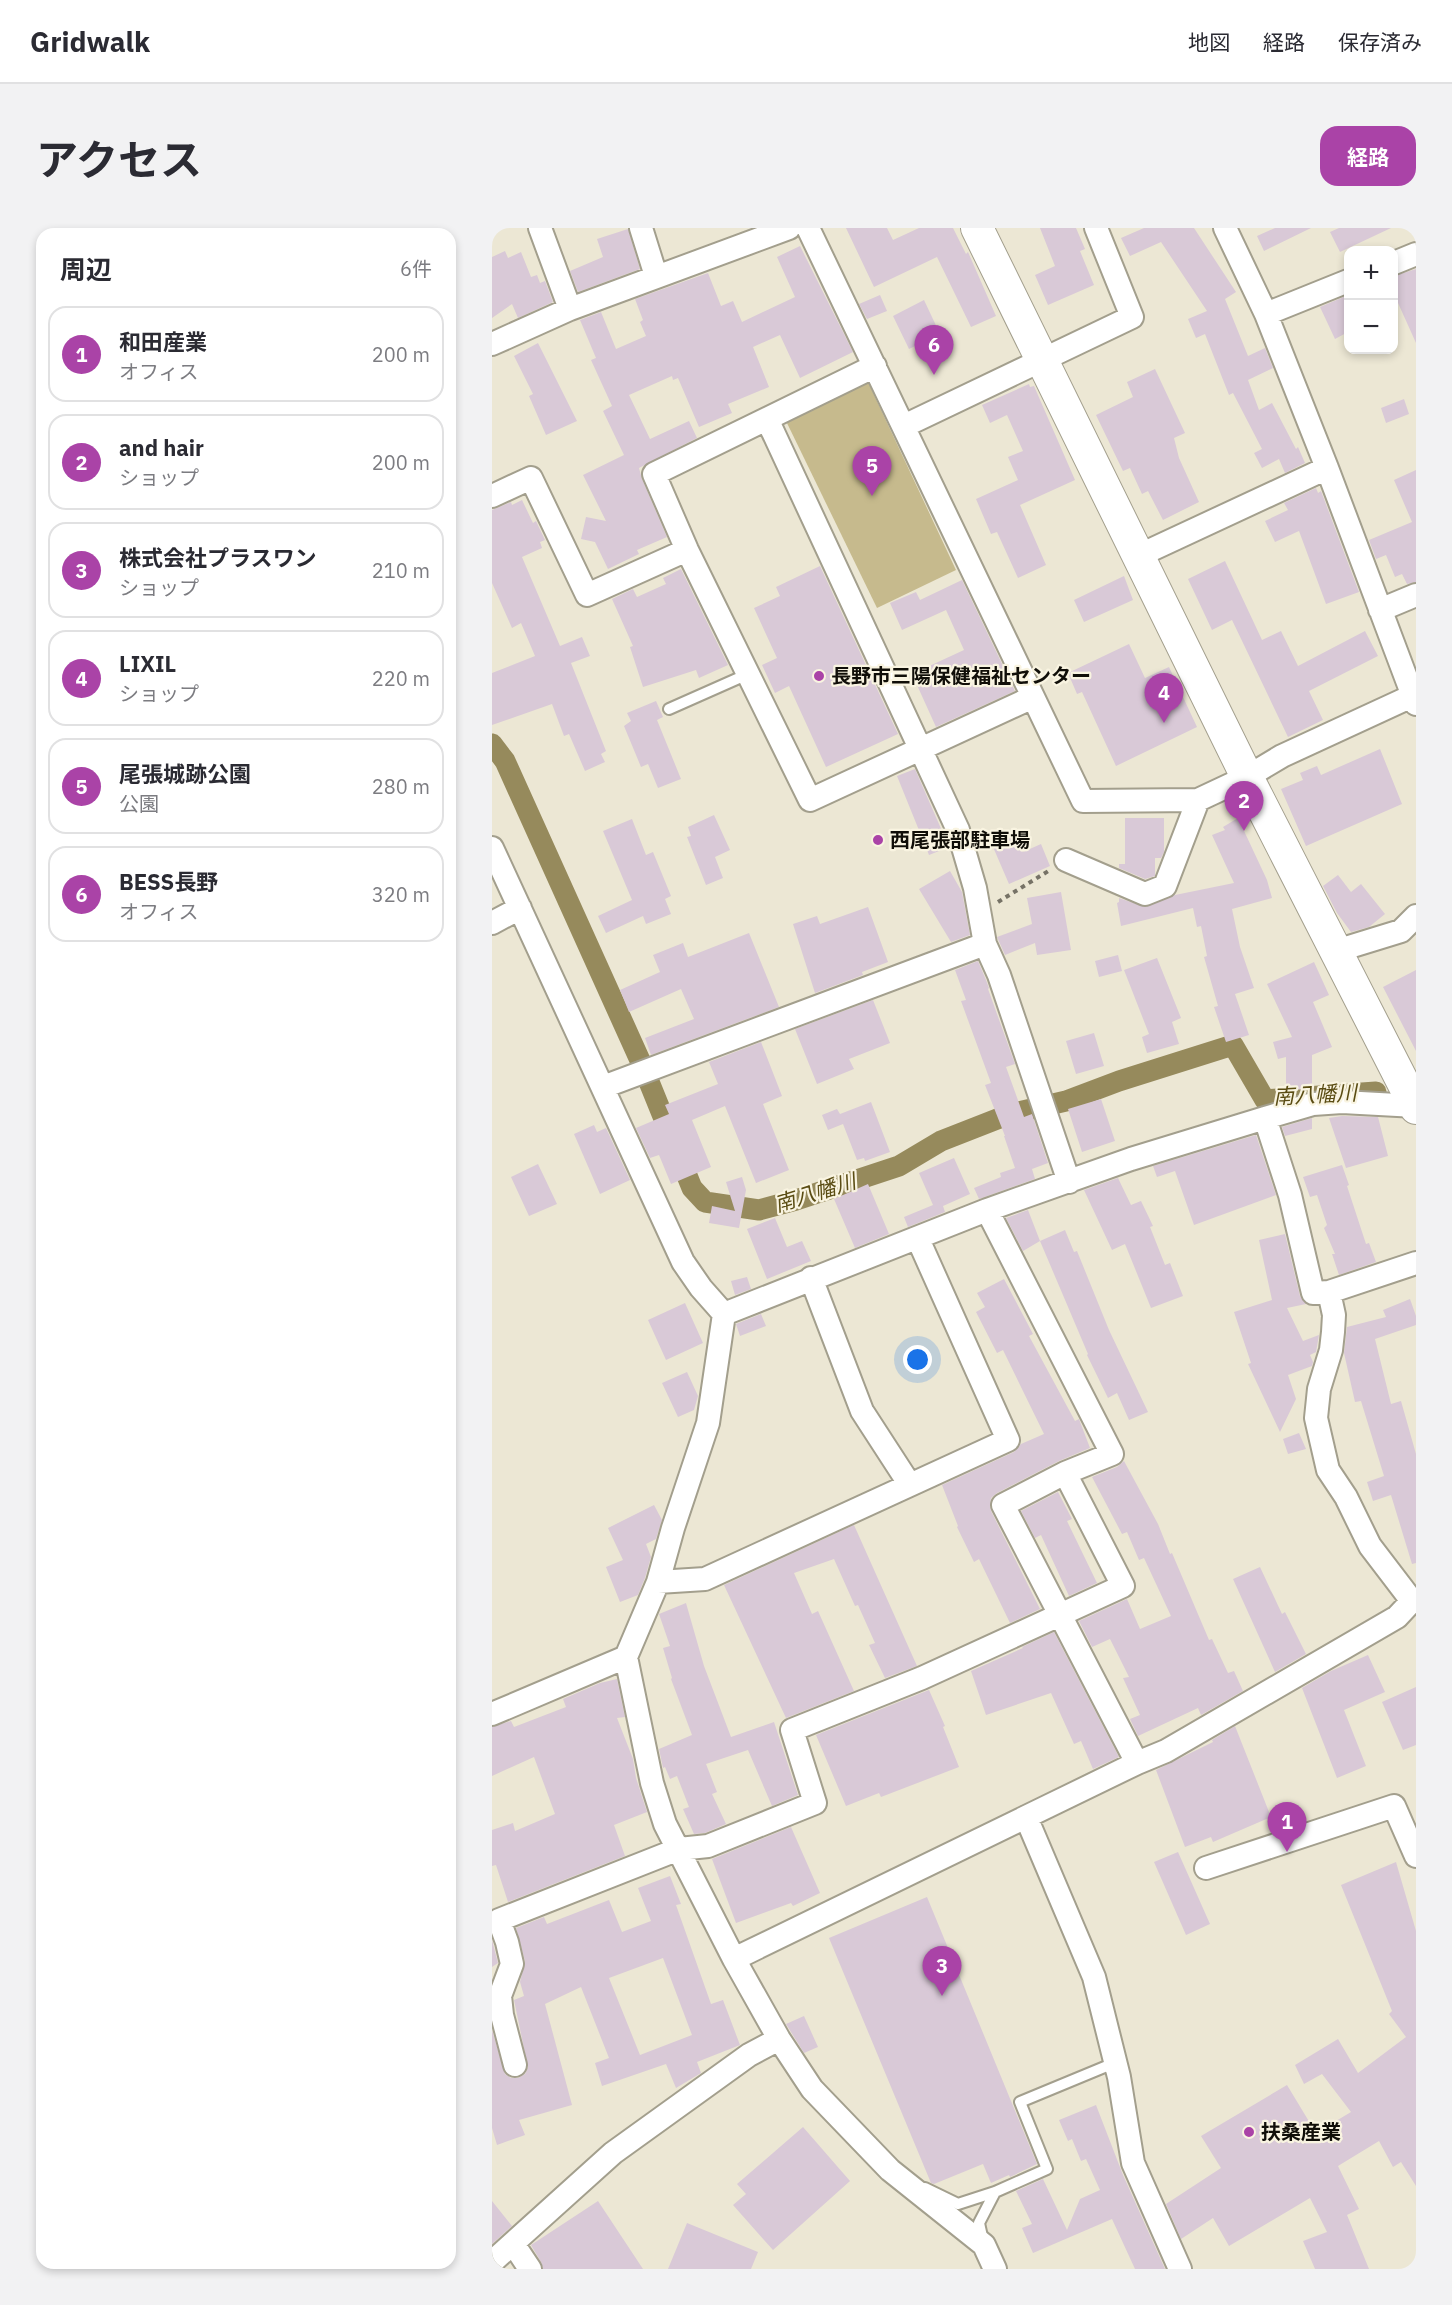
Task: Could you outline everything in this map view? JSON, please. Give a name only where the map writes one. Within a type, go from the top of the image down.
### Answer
[{"type":"street","points":[[540,228],[570,309]]},
{"type":"street","points":[[641,228],[657,276]]},
{"type":"street","points":[[492,344],[570,309],[789,228]]},
{"type":"street","points":[[808,228],[904,426],[1031,698],[1083,801],[1198,800],[1247,777],[1282,756],[1414,700],[1327,468],[1266,314],[1225,228]]},
{"type":"street","points":[[977,228],[1247,777],[1415,1106]]},
{"type":"street","points":[[904,426],[1132,317],[1096,228]]},
{"type":"street","points":[[1398,261],[1416,254]]},
{"type":"street","points":[[1266,314],[1344,283]]},
{"type":"street","points":[[874,366],[654,474],[687,550],[810,800],[1031,698]]},
{"type":"street","points":[[767,419],[957,830],[975,888],[986,944],[999,975],[1069,1182]]},
{"type":"street","points":[[1138,556],[1327,468]]},
{"type":"street","points":[[492,496],[531,478],[586,595],[687,550]]},
{"type":"street","points":[[1380,610],[1416,595]]},
{"type":"street","points":[[1066,860],[1145,894],[1165,886],[1198,800]]},
{"type":"street","points":[[492,848],[683,1262],[701,1288],[724,1314],[708,1423],[673,1528],[658,1582],[626,1657],[652,1783],[665,1824],[734,1959],[779,2039],[812,2090],[890,2170],[984,2245],[995,2269]]},
{"type":"street","points":[[492,923],[520,908]]},
{"type":"street","points":[[1336,951],[1401,931],[1416,916]]},
{"type":"street","points":[[603,1087],[986,944]]},
{"type":"street","points":[[724,1314],[987,1210],[1131,1159],[1265,1118],[1313,1104],[1342,1102],[1415,1106]]},
{"type":"street","points":[[1265,1118],[1290,1195],[1312,1293],[1329,1292],[1416,1263]]},
{"type":"street","points":[[987,1210],[1112,1454],[1065,1473],[1003,1505],[1137,1763]]},
{"type":"street","points":[[658,1582],[705,1579],[1008,1440],[918,1239]]},
{"type":"street","points":[[812,1278],[862,1411],[910,1485]]},
{"type":"street","points":[[734,1959],[1166,1751],[1397,1617],[1414,1601],[1370,1546],[1346,1497],[1328,1470],[1316,1418],[1319,1389],[1331,1350],[1333,1332],[1334,1315],[1329,1292]]},
{"type":"street","points":[[515,2065],[502,2015],[500,1996],[512,1964],[499,1920],[679,1849],[708,1846],[815,1803],[792,1730],[922,1678],[1061,1617],[1123,1586],[1065,1473]]},
{"type":"street","points":[[492,1714],[626,1657]]},
{"type":"street","points":[[1206,1868],[1394,1806],[1416,1856]]},
{"type":"street","points":[[1026,1817],[1094,1977],[1119,2077],[1133,2163],[1180,2269]]},
{"type":"street","points":[[492,2262],[613,2153],[749,2055],[779,2039]]},
{"type":"street","points":[[513,2245],[530,2269]]},
{"type":"lane","points":[[669,709],[748,674]]},
{"type":"lane","points":[[890,2170],[958,2204],[995,2192],[1047,2169],[1020,2102],[1107,2066],[1119,2077]]},
{"type":"lane","points":[[984,2245],[979,2223],[995,2192]]},
{"type":"path","points":[[979,912],[1066,860]]},
{"type":"shaded area","points":[[868,382],[956,570],[877,608],[786,421]]},
{"type":"building","points":[[846,228],[887,228],[893,240],[919,228],[953,228],[966,254],[968,252],[996,316],[971,327],[937,257],[874,287]]},
{"type":"building","points":[[1040,228],[1076,228],[1085,249],[1080,251],[1094,285],[1048,305],[1035,275],[1055,266]]},
{"type":"building","points":[[1144,228],[1194,228],[1236,292],[1225,299],[1248,356],[1265,348],[1273,368],[1248,380],[1259,410],[1272,403],[1305,463],[1285,473],[1279,459],[1262,468],[1254,453],[1262,449],[1233,393],[1229,395],[1205,334],[1196,338],[1188,319],[1207,311],[1161,242],[1130,256],[1121,238]]},
{"type":"building","points":[[1275,228],[1311,228],[1264,251],[1257,236]]},
{"type":"building","points":[[1339,228],[1391,228],[1353,246],[1344,246],[1344,250],[1340,252],[1330,232]]},
{"type":"building","points":[[628,229],[640,269],[578,292],[570,271],[603,257],[597,239]]},
{"type":"building","points":[[800,246],[853,352],[800,378],[780,335],[753,347],[769,387],[728,404],[732,413],[699,427],[678,378],[673,380],[672,376],[629,395],[650,439],[689,421],[697,438],[639,468],[667,537],[637,550],[639,554],[608,569],[595,542],[581,539],[586,517],[606,521],[583,475],[624,455],[603,411],[612,406],[591,360],[596,358],[580,320],[601,312],[616,349],[646,336],[635,299],[708,273],[721,306],[733,301],[742,322],[795,297],[777,257]]},
{"type":"building","points":[[505,251],[508,258],[521,252],[531,277],[537,275],[540,283],[545,281],[553,302],[518,318],[512,304],[492,318],[492,257]]},
{"type":"building","points":[[1416,269],[1416,343],[1398,303],[1398,275]]},
{"type":"building","points":[[880,295],[887,311],[867,319],[859,304]]},
{"type":"building","points":[[1344,297],[1344,334],[1335,339],[1320,307]]},
{"type":"building","points":[[924,300],[940,334],[909,349],[893,316]]},
{"type":"building","points":[[538,343],[577,421],[546,435],[529,396],[533,394],[514,356]]},
{"type":"building","points":[[1155,369],[1185,433],[1174,438],[1179,458],[1199,502],[1163,520],[1148,491],[1142,494],[1130,468],[1123,471],[1096,415],[1133,397],[1127,382]]},
{"type":"building","points":[[1029,384],[1030,387],[1034,386],[1075,480],[1020,505],[1046,565],[1018,578],[997,532],[991,534],[976,499],[1018,480],[1008,457],[1023,451],[1007,415],[990,423],[982,405]]},
{"type":"building","points":[[1404,399],[1409,414],[1386,423],[1381,408]]},
{"type":"building","points":[[1416,470],[1416,582],[1407,584],[1402,574],[1395,577],[1386,555],[1376,559],[1369,540],[1412,522],[1394,480]]},
{"type":"building","points":[[1316,488],[1318,493],[1321,491],[1359,592],[1326,604],[1299,531],[1275,542],[1265,521],[1288,510],[1284,503]]},
{"type":"building","points":[[522,500],[533,523],[536,521],[545,540],[540,542],[542,548],[522,557],[560,646],[582,637],[590,656],[571,663],[606,751],[601,754],[605,762],[585,771],[569,734],[564,736],[552,704],[492,725],[492,673],[535,656],[521,623],[512,628],[492,583],[492,510]]},
{"type":"building","points":[[1225,561],[1262,640],[1281,631],[1298,666],[1365,631],[1378,656],[1309,691],[1323,720],[1288,737],[1232,620],[1212,630],[1188,579]]},
{"type":"building","name":"長野市三陽保健福祉センター","points":[[820,566],[898,734],[826,767],[789,686],[775,693],[762,665],[777,658],[754,608],[780,596],[776,587]]},
{"type":"building","points":[[681,569],[728,665],[699,678],[696,670],[643,687],[630,647],[633,646],[612,599],[633,589],[637,597],[666,584],[663,578]]},
{"type":"building","points":[[1124,576],[1133,600],[1084,622],[1074,600]]},
{"type":"building","points":[[962,580],[1015,691],[936,727],[912,674],[964,650],[946,610],[902,630],[890,603],[916,592],[920,600]]},
{"type":"building","points":[[1129,644],[1145,678],[1169,667],[1197,727],[1116,766],[1082,692],[1077,694],[1068,673]]},
{"type":"building","points":[[656,701],[663,717],[657,720],[681,779],[658,788],[648,764],[641,767],[624,726],[631,721],[627,713]]},
{"type":"building","points":[[1380,749],[1402,804],[1306,846],[1281,789],[1303,780],[1300,773],[1317,766],[1321,775]]},
{"type":"building","points":[[915,769],[949,847],[929,855],[897,776]]},
{"type":"building","points":[[714,815],[730,850],[715,857],[723,878],[706,885],[687,837],[691,836],[688,827]]},
{"type":"building","points":[[1125,818],[1164,818],[1164,852],[1161,858],[1155,858],[1155,876],[1145,879],[1119,868],[1119,864],[1125,864]]},
{"type":"building","points":[[1238,818],[1267,880],[1272,898],[1232,909],[1240,947],[1254,988],[1235,994],[1249,1035],[1226,1042],[1214,1007],[1218,1006],[1204,957],[1207,956],[1201,926],[1197,927],[1193,908],[1121,926],[1117,903],[1119,898],[1145,907],[1175,895],[1234,883],[1212,835],[1225,830],[1223,827]]},
{"type":"building","points":[[632,819],[646,855],[653,852],[671,896],[665,899],[671,914],[646,924],[643,916],[606,933],[598,916],[632,900],[603,831]]},
{"type":"building","points":[[1014,830],[1023,852],[1041,844],[1050,866],[1009,884],[990,840]]},
{"type":"building","points":[[950,871],[962,892],[970,935],[951,942],[919,889]]},
{"type":"building","points":[[1338,875],[1351,892],[1361,884],[1385,914],[1369,927],[1351,932],[1337,913],[1323,886]]},
{"type":"building","points":[[1061,892],[1071,950],[1037,955],[1035,943],[1005,955],[997,937],[1032,924],[1027,898]]},
{"type":"building","points":[[868,907],[888,962],[862,972],[863,975],[815,993],[793,924],[817,916],[820,924]]},
{"type":"building","points":[[749,933],[779,1007],[651,1055],[645,1038],[694,1019],[681,989],[629,1012],[620,990],[660,972],[653,955],[683,943],[688,957]]},
{"type":"building","points":[[1118,955],[1122,971],[1099,977],[1095,961]]},
{"type":"building","points":[[1157,958],[1181,1018],[1172,1022],[1179,1044],[1147,1053],[1142,1037],[1149,1034],[1124,970]]},
{"type":"building","points":[[978,961],[1015,1064],[1006,1067],[1024,1117],[1032,1114],[1048,1163],[1032,1169],[1035,1179],[979,1199],[974,1188],[1001,1177],[1000,1173],[1015,1168],[985,1085],[991,1083],[961,1001],[966,1000],[955,970]]},
{"type":"building","points":[[1314,962],[1329,995],[1313,1002],[1332,1047],[1312,1055],[1312,1090],[1286,1089],[1286,1057],[1278,1059],[1273,1042],[1292,1037],[1267,984]]},
{"type":"building","points":[[1416,970],[1416,1051],[1383,987]]},
{"type":"building","points":[[873,1000],[890,1043],[849,1059],[854,1069],[817,1084],[795,1029]]},
{"type":"building","points":[[1094,1033],[1104,1066],[1076,1074],[1066,1041]]},
{"type":"building","points":[[761,1042],[782,1096],[763,1104],[789,1170],[756,1183],[725,1106],[692,1120],[711,1167],[671,1184],[659,1155],[650,1158],[636,1128],[669,1114],[665,1105],[718,1084],[709,1062]]},
{"type":"building","points":[[1101,1099],[1115,1141],[1082,1152],[1068,1109]]},
{"type":"building","points":[[871,1102],[890,1152],[865,1161],[864,1158],[857,1160],[843,1124],[828,1130],[822,1115],[837,1109],[840,1114]]},
{"type":"building","points":[[1378,1117],[1388,1156],[1346,1168],[1329,1118]]},
{"type":"building","points":[[1312,1118],[1312,1129],[1285,1136],[1282,1127]]},
{"type":"building","points":[[594,1125],[597,1132],[606,1128],[630,1180],[600,1194],[574,1134]]},
{"type":"building","points":[[1256,1135],[1276,1195],[1194,1225],[1175,1171],[1157,1177],[1153,1166]]},
{"type":"building","points":[[954,1158],[970,1194],[943,1206],[945,1212],[908,1227],[904,1217],[933,1205],[919,1173]]},
{"type":"building","points":[[538,1164],[557,1204],[529,1216],[511,1177]]},
{"type":"building","points":[[1342,1165],[1366,1244],[1369,1243],[1376,1262],[1339,1275],[1332,1254],[1335,1254],[1324,1228],[1327,1225],[1317,1195],[1310,1197],[1303,1177]]},
{"type":"building","points":[[742,1177],[746,1190],[739,1228],[709,1223],[712,1206],[735,1211],[726,1182]]},
{"type":"building","points":[[1118,1178],[1131,1205],[1141,1201],[1153,1226],[1150,1227],[1165,1265],[1170,1263],[1183,1296],[1151,1308],[1125,1244],[1112,1250],[1084,1190]]},
{"type":"building","points":[[868,1184],[889,1234],[855,1248],[834,1199]]},
{"type":"building","points":[[1028,1210],[1040,1241],[1023,1251],[1006,1218]]},
{"type":"building","points":[[775,1218],[787,1247],[802,1241],[811,1261],[767,1279],[747,1229]]},
{"type":"building","points":[[1065,1230],[1074,1252],[1077,1251],[1109,1330],[1148,1412],[1129,1420],[1117,1393],[1108,1398],[1087,1355],[1040,1241]]},
{"type":"building","points":[[1285,1234],[1300,1296],[1306,1304],[1287,1308],[1303,1341],[1319,1335],[1316,1352],[1310,1355],[1312,1366],[1288,1375],[1296,1399],[1280,1432],[1248,1364],[1251,1363],[1234,1312],[1272,1300],[1259,1240]]},
{"type":"building","points":[[747,1277],[751,1289],[735,1295],[731,1281]]},
{"type":"building","points":[[1004,1279],[1033,1334],[1029,1336],[1075,1421],[1079,1419],[1090,1448],[1059,1461],[991,1498],[991,1511],[1040,1609],[1010,1623],[979,1559],[974,1562],[957,1527],[942,1485],[1014,1452],[1021,1444],[1044,1434],[1003,1350],[997,1353],[976,1312],[985,1307],[977,1293]]},
{"type":"building","points":[[1410,1299],[1416,1316],[1416,1325],[1375,1339],[1391,1404],[1401,1401],[1416,1454],[1416,1563],[1412,1564],[1391,1495],[1373,1501],[1367,1482],[1384,1476],[1361,1401],[1355,1402],[1344,1353],[1347,1327],[1386,1317],[1383,1310]]},
{"type":"building","points":[[685,1303],[703,1343],[666,1360],[648,1320]]},
{"type":"building","points":[[761,1314],[766,1326],[740,1336],[736,1324]]},
{"type":"building","points":[[687,1372],[698,1396],[694,1410],[678,1417],[662,1383]]},
{"type":"building","points":[[1299,1433],[1306,1449],[1288,1454],[1283,1439]]},
{"type":"building","points":[[1124,1461],[1158,1524],[1170,1554],[1172,1553],[1209,1640],[1212,1639],[1228,1673],[1234,1671],[1243,1691],[1201,1715],[1198,1708],[1138,1736],[1130,1719],[1140,1715],[1123,1678],[1129,1677],[1110,1639],[1092,1647],[1079,1621],[1127,1599],[1140,1629],[1171,1616],[1144,1558],[1139,1560],[1127,1532],[1122,1534],[1092,1477],[1117,1467]]},
{"type":"building","points":[[1058,1492],[1072,1519],[1067,1521],[1097,1583],[1069,1596],[1041,1535],[1035,1538],[1021,1511]]},
{"type":"building","points":[[654,1505],[662,1520],[656,1539],[646,1544],[651,1557],[645,1578],[638,1595],[620,1602],[606,1567],[623,1560],[608,1528]]},
{"type":"building","points":[[854,1525],[917,1666],[885,1678],[869,1645],[875,1643],[834,1559],[794,1573],[812,1614],[818,1611],[854,1691],[786,1718],[724,1585]]},
{"type":"building","points":[[1260,1567],[1282,1614],[1285,1612],[1306,1654],[1275,1672],[1233,1579]]},
{"type":"building","points":[[686,1603],[704,1666],[731,1737],[774,1722],[798,1795],[772,1806],[748,1750],[706,1764],[717,1792],[712,1794],[726,1824],[705,1833],[694,1834],[683,1809],[689,1807],[677,1776],[670,1779],[665,1767],[663,1768],[659,1749],[692,1735],[671,1679],[663,1648],[670,1646],[659,1614]]},
{"type":"building","points":[[1054,1632],[1119,1757],[1093,1769],[1081,1741],[1074,1744],[1051,1693],[986,1715],[971,1671]]},
{"type":"building","points":[[1368,1655],[1385,1692],[1344,1710],[1366,1766],[1337,1778],[1302,1688],[1331,1671]]},
{"type":"building","points":[[617,1679],[625,1717],[617,1718],[633,1759],[636,1778],[647,1812],[614,1825],[625,1856],[508,1902],[496,1865],[492,1866],[492,1830],[513,1823],[515,1831],[555,1814],[534,1757],[492,1776],[492,1727],[511,1721],[514,1727],[566,1707],[563,1699],[600,1683]]},
{"type":"building","points":[[1416,1687],[1416,1745],[1403,1750],[1382,1702]]},
{"type":"building","points":[[929,1690],[945,1726],[943,1727],[959,1767],[881,1797],[879,1793],[846,1806],[816,1735]]},
{"type":"building","points":[[1235,1726],[1271,1817],[1213,1842],[1211,1837],[1185,1847],[1156,1770],[1213,1742],[1212,1740]]},
{"type":"building","points":[[791,1827],[820,1893],[793,1906],[791,1903],[736,1923],[712,1859]]},
{"type":"building","points":[[1178,1852],[1210,1924],[1186,1935],[1154,1862]]},
{"type":"building","points":[[1396,1862],[1416,1931],[1416,2186],[1401,2162],[1393,2167],[1379,2141],[1338,2166],[1359,2209],[1347,2215],[1369,2269],[1315,2269],[1303,2241],[1327,2232],[1310,2198],[1229,2246],[1213,2218],[1181,2239],[1166,2204],[1221,2168],[1201,2136],[1287,2085],[1316,2133],[1351,2112],[1322,2074],[1304,2084],[1295,2065],[1338,2039],[1358,2073],[1406,2037],[1389,2014],[1392,2011],[1341,1885]]},
{"type":"building","points":[[670,1876],[681,1904],[676,1905],[711,2004],[723,2000],[740,2045],[697,2062],[701,2073],[676,2088],[666,2064],[602,2086],[595,2063],[609,2058],[581,1987],[545,2004],[572,2105],[519,2120],[525,2135],[497,2145],[492,2128],[492,2030],[505,2074],[511,2078],[518,2078],[525,2074],[528,2068],[514,2000],[524,1996],[520,1982],[525,1961],[516,1928],[544,1917],[547,1924],[609,1900],[622,1932],[651,1921],[638,1888]],"holes":[[[663,1958],[692,2035],[640,2055],[609,1978]]]},
{"type":"building","points":[[927,1897],[1037,2164],[991,2183],[983,2164],[934,2184],[931,2183],[829,1938]]},
{"type":"building","points":[[492,1940],[498,1963],[492,1967]]},
{"type":"building","points":[[804,2016],[818,2047],[804,2053],[786,2024]]},
{"type":"building","points":[[1096,2105],[1123,2175],[1165,2269],[1135,2269],[1112,2219],[1033,2253],[1022,2228],[1032,2224],[1016,2191],[1043,2179],[1067,2230],[1080,2199],[1100,2190],[1086,2159],[1081,2161],[1072,2139],[1068,2141],[1059,2120]]},
{"type":"building","points":[[803,2127],[850,2181],[773,2250],[733,2205],[746,2194],[737,2184]]},
{"type":"building","points":[[492,2201],[512,2226],[492,2244]]},
{"type":"building","points":[[598,2201],[643,2269],[543,2269],[531,2245]]},
{"type":"building","points":[[687,2223],[758,2252],[751,2269],[668,2269]]},
{"type":"waterway","name":"南八幡川","points":[[492,744],[505,761],[643,1067],[692,1188],[705,1202],[759,1210],[796,1200],[899,1166],[941,1141],[1010,1114],[1066,1101],[1119,1081],[1233,1045],[1265,1100],[1376,1092]]},
{"type":"place","name":"BESS長野","points":[[934,375]]},
{"type":"place","name":"尾張城跡公園","points":[[872,496]]},
{"type":"place","name":"長野市三陽保健福祉センター","points":[[819,676]]},
{"type":"place","name":"LIXIL","points":[[1164,723]]},
{"type":"place","name":"and hair","points":[[1244,831]]},
{"type":"place","name":"西尾張部駐車場","points":[[878,840]]},
{"type":"place","name":"和田産業","points":[[1287,1852]]},
{"type":"place","name":"株式会社プラスワン","points":[[942,1996]]},
{"type":"place","name":"扶桑産業","points":[[1249,2132]]}]
